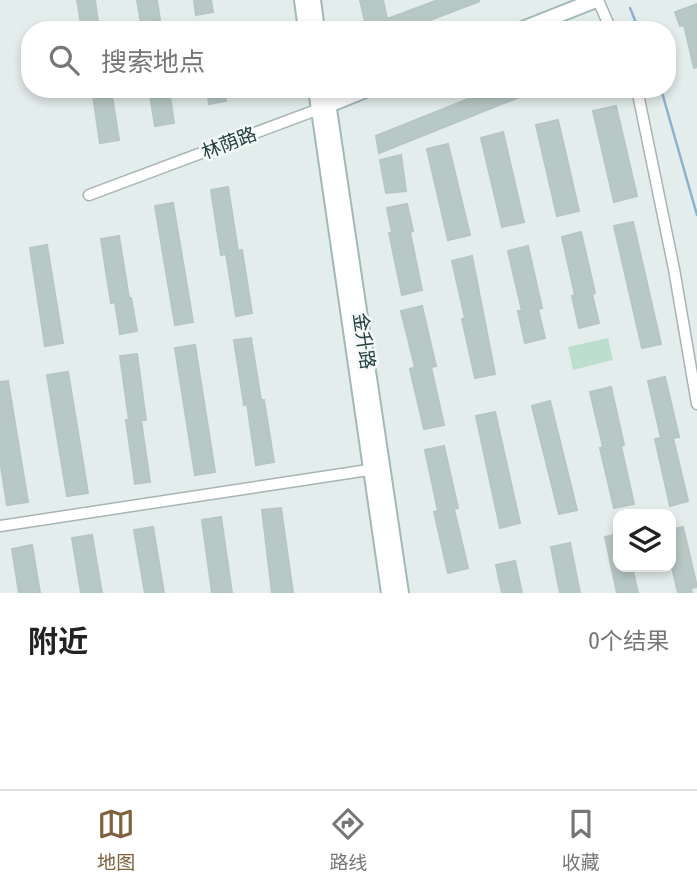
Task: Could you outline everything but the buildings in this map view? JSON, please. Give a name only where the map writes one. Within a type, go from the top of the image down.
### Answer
[{"type":"main road","points":[[302,0],[305,21]]},
{"type":"main road","points":[[313,0],[316,21]]},
{"type":"main road","points":[[543,21],[597,0]]},
{"type":"main road","name":"金升路","points":[[320,98],[377,468],[401,593]]},
{"type":"main road","name":"金升路","points":[[323,107],[324,98]]},
{"type":"main road","name":"林荫路","points":[[323,107],[346,98]]},
{"type":"main road","name":"金升路","points":[[377,468],[389,593]]},
{"type":"street","points":[[597,0],[607,21]]},
{"type":"street","points":[[639,98],[672,256],[697,404]]},
{"type":"street","name":"林荫路","points":[[89,195],[323,107]]},
{"type":"street","points":[[0,526],[377,468]]},
{"type":"green space","points":[[608,338],[613,360],[573,370],[568,347]]},
{"type":"waterway","points":[[630,8],[635,21]]},
{"type":"waterway","points":[[664,98],[697,215]]}]
